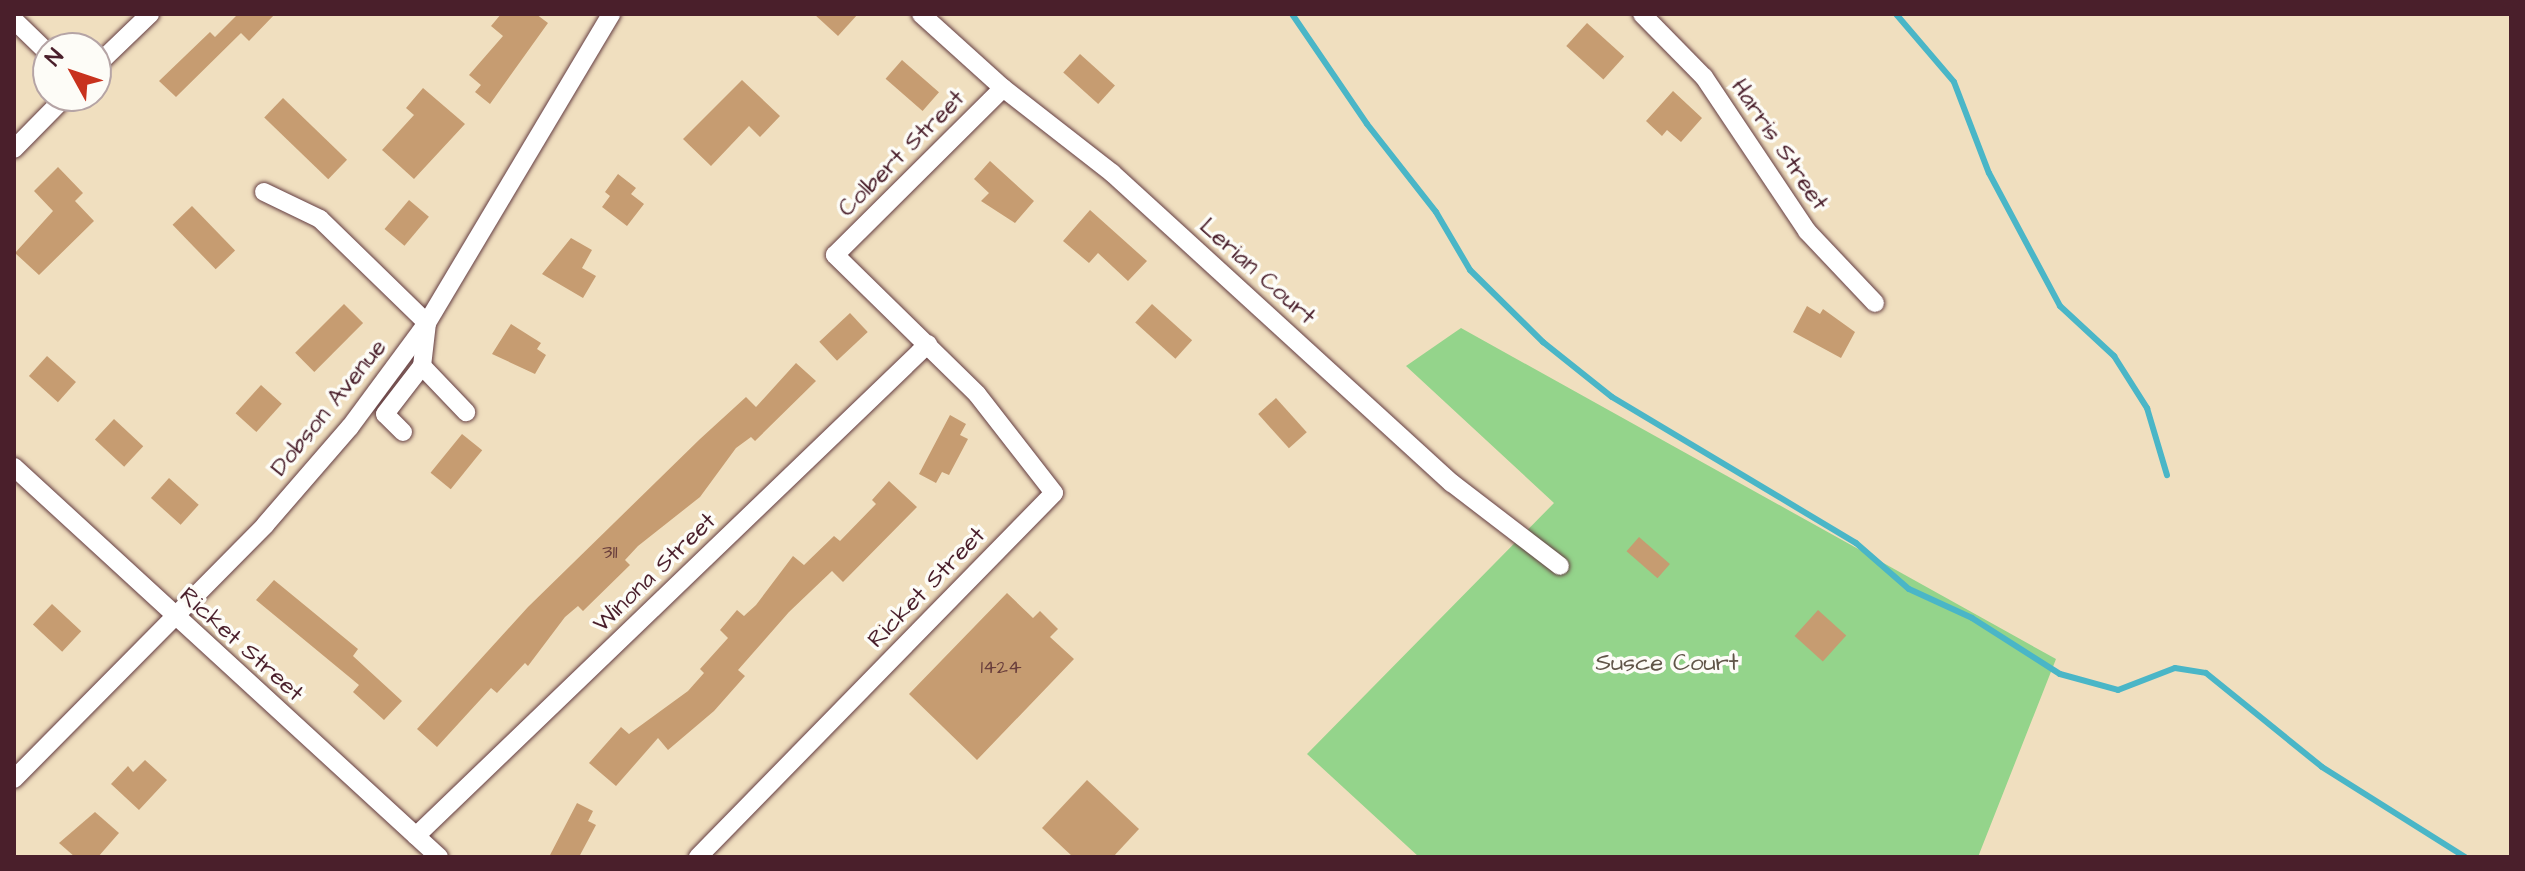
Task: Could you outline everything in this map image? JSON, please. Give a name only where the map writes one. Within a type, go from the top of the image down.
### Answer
[{"type":"street","points":[[112,51],[150,14]]},
{"type":"street","name":"Dobson Avenue","points":[[14,779],[274,514],[350,427],[427,323],[611,14]]},
{"type":"street","name":"Lerian Court","points":[[921,14],[1003,88],[1112,173],[1452,483],[1560,566]]},
{"type":"street","name":"Harris Street","points":[[1642,14],[1704,77],[1807,231],[1875,303]]},
{"type":"street","points":[[14,20],[32,37]]},
{"type":"street","name":"Colbert Street","points":[[928,344],[835,255],[1003,88]]},
{"type":"street","points":[[14,149],[50,112]]},
{"type":"street","points":[[264,192],[320,219],[427,323],[422,366],[385,414],[403,432]]},
{"type":"street","name":"Winona Street","points":[[416,836],[928,344]]},
{"type":"street","name":"Ricket Street","points":[[698,857],[1054,493],[1004,426],[928,344]]},
{"type":"street","points":[[422,366],[466,412]]},
{"type":"street","name":"Ricket Street","points":[[14,467],[439,857]]},
{"type":"green space","name":"Susce Court","points":[[1461,328],[2056,659],[1978,857],[1419,857],[1307,754],[1554,503],[1406,366]]},
{"type":"building","points":[[238,14],[275,14],[249,41],[241,33],[176,97],[159,81],[210,32],[215,37]]},
{"type":"building","points":[[501,14],[536,14],[548,23],[490,104],[475,92],[481,85],[469,75],[503,36],[491,26]]},
{"type":"building","points":[[814,14],[858,14],[838,36]]},
{"type":"building","points":[[1587,23],[1624,56],[1603,79],[1566,46]]},
{"type":"building","points":[[1080,54],[1115,85],[1098,104],[1063,73]]},
{"type":"building","points":[[902,60],[939,92],[923,111],[886,79]]},
{"type":"building","points":[[742,80],[780,116],[760,137],[749,126],[711,166],[683,139]]},
{"type":"building","points":[[423,88],[465,124],[414,179],[382,150],[414,115],[406,108]]},
{"type":"building","points":[[1673,91],[1702,118],[1681,142],[1667,130],[1662,136],[1646,121]]},
{"type":"building","points":[[283,98],[347,160],[328,179],[264,117]]},
{"type":"building","points":[[990,161],[1034,201],[1015,223],[981,201],[989,193],[974,179]]},
{"type":"building","points":[[58,167],[83,193],[75,201],[94,221],[39,275],[15,253],[53,211],[34,191]]},
{"type":"building","points":[[618,174],[636,188],[631,194],[644,204],[627,226],[602,207],[610,196],[605,192]]},
{"type":"building","points":[[409,200],[429,217],[404,246],[385,229]]},
{"type":"building","points":[[192,206],[235,251],[216,269],[173,225]]},
{"type":"building","points":[[1090,210],[1147,261],[1128,281],[1098,253],[1089,263],[1063,241]]},
{"type":"building","points":[[571,238],[592,250],[582,268],[596,276],[583,298],[542,274]]},
{"type":"building","points":[[344,304],[363,323],[314,372],[295,353]]},
{"type":"building","points":[[1152,304],[1192,340],[1175,359],[1135,323]]},
{"type":"building","points":[[1807,306],[1820,314],[1823,309],[1855,332],[1841,358],[1793,332]]},
{"type":"building","points":[[850,313],[868,332],[837,361],[819,342]]},
{"type":"building","points":[[511,324],[541,343],[537,349],[546,355],[535,374],[492,354]]},
{"type":"building","points":[[47,356],[76,382],[58,402],[29,376]]},
{"type":"building","points":[[796,363],[816,381],[755,441],[751,437],[736,448],[700,497],[638,546],[625,560],[630,565],[583,611],[578,606],[565,617],[528,666],[525,663],[497,693],[491,688],[437,747],[417,729],[528,607],[700,439],[746,397],[756,407]]},
{"type":"building","points":[[261,385],[282,404],[256,432],[236,413]]},
{"type":"building","points":[[1276,398],[1307,432],[1289,448],[1258,414]]},
{"type":"building","points":[[950,415],[966,424],[960,435],[968,439],[949,475],[942,472],[936,483],[919,474]]},
{"type":"building","points":[[114,419],[143,446],[124,467],[95,439]]},
{"type":"building","points":[[462,434],[482,450],[451,489],[431,473]]},
{"type":"building","points":[[169,478],[199,505],[181,525],[151,498]]},
{"type":"building","points":[[889,481],[917,507],[843,582],[832,571],[789,612],[738,670],[745,676],[714,711],[668,750],[658,738],[616,786],[589,763],[621,727],[629,734],[688,691],[704,673],[700,669],[728,638],[720,630],[737,610],[744,616],[756,605],[793,556],[804,565],[834,536],[840,541],[876,504],[872,500]]},
{"type":"building","points":[[1639,537],[1670,564],[1657,578],[1627,551]]},
{"type":"building","points":[[274,580],[358,649],[353,656],[402,701],[384,720],[353,692],[359,685],[256,600]]},
{"type":"building","points":[[1007,593],[1033,618],[1040,611],[1058,629],[1050,637],[1074,659],[977,760],[909,694]]},
{"type":"building","points":[[52,604],[81,631],[62,652],[33,624]]},
{"type":"building","points":[[1818,610],[1846,635],[1823,661],[1795,636]]},
{"type":"building","points":[[145,760],[167,780],[139,810],[111,784],[128,766],[133,772]]},
{"type":"building","points":[[1087,780],[1139,829],[1113,857],[1073,857],[1042,828]]},
{"type":"building","points":[[577,803],[593,811],[588,821],[596,825],[579,857],[549,857]]},
{"type":"building","points":[[95,812],[119,833],[98,857],[75,857],[59,843]]},
{"type":"waterway","points":[[1292,14],[1367,124],[1436,212],[1470,270],[1543,342],[1612,397],[1856,543],[1909,589],[1972,618],[2060,674],[2118,690],[2175,668],[2206,673],[2322,767],[2465,857]]},
{"type":"waterway","points":[[1896,14],[1954,82],[1989,173],[2060,306],[2114,356],[2147,408],[2167,475]]}]
